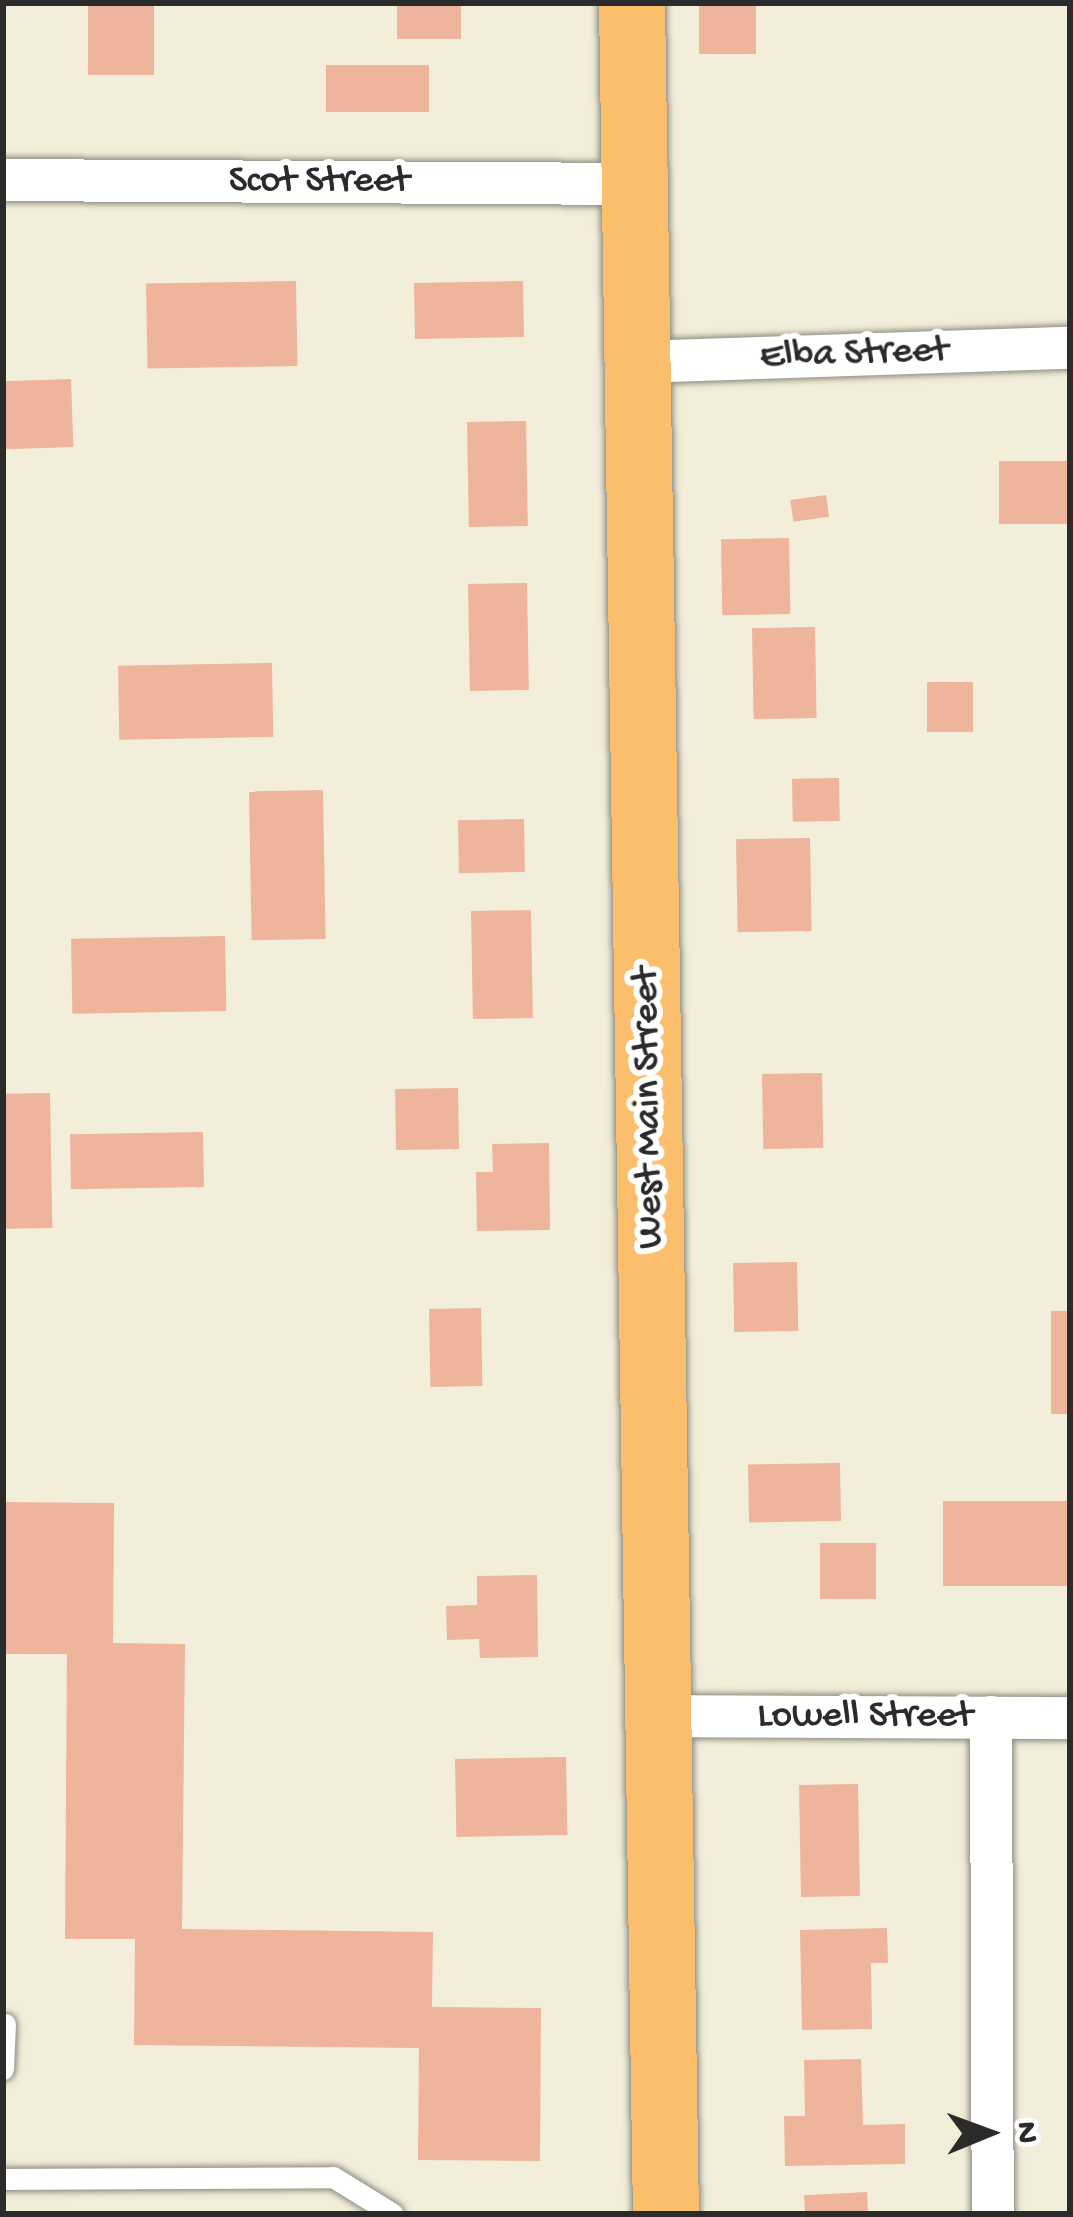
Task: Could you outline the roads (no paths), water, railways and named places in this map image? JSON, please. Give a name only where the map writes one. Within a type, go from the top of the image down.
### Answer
[{"type":"main road","name":"West Main Street","points":[[632,3],[666,2214]]},
{"type":"street","name":"Scot Street","points":[[3,180],[635,184]]},
{"type":"street","name":"Elba Street","points":[[637,362],[1070,348]]},
{"type":"street","name":"Lowell Street","points":[[660,1716],[1070,1718]]},
{"type":"street","points":[[991,1718],[993,2214]]},
{"type":"lane","points":[[3,2069],[5,2024]]},
{"type":"lane","points":[[3,2179],[333,2176],[393,2214]]}]
